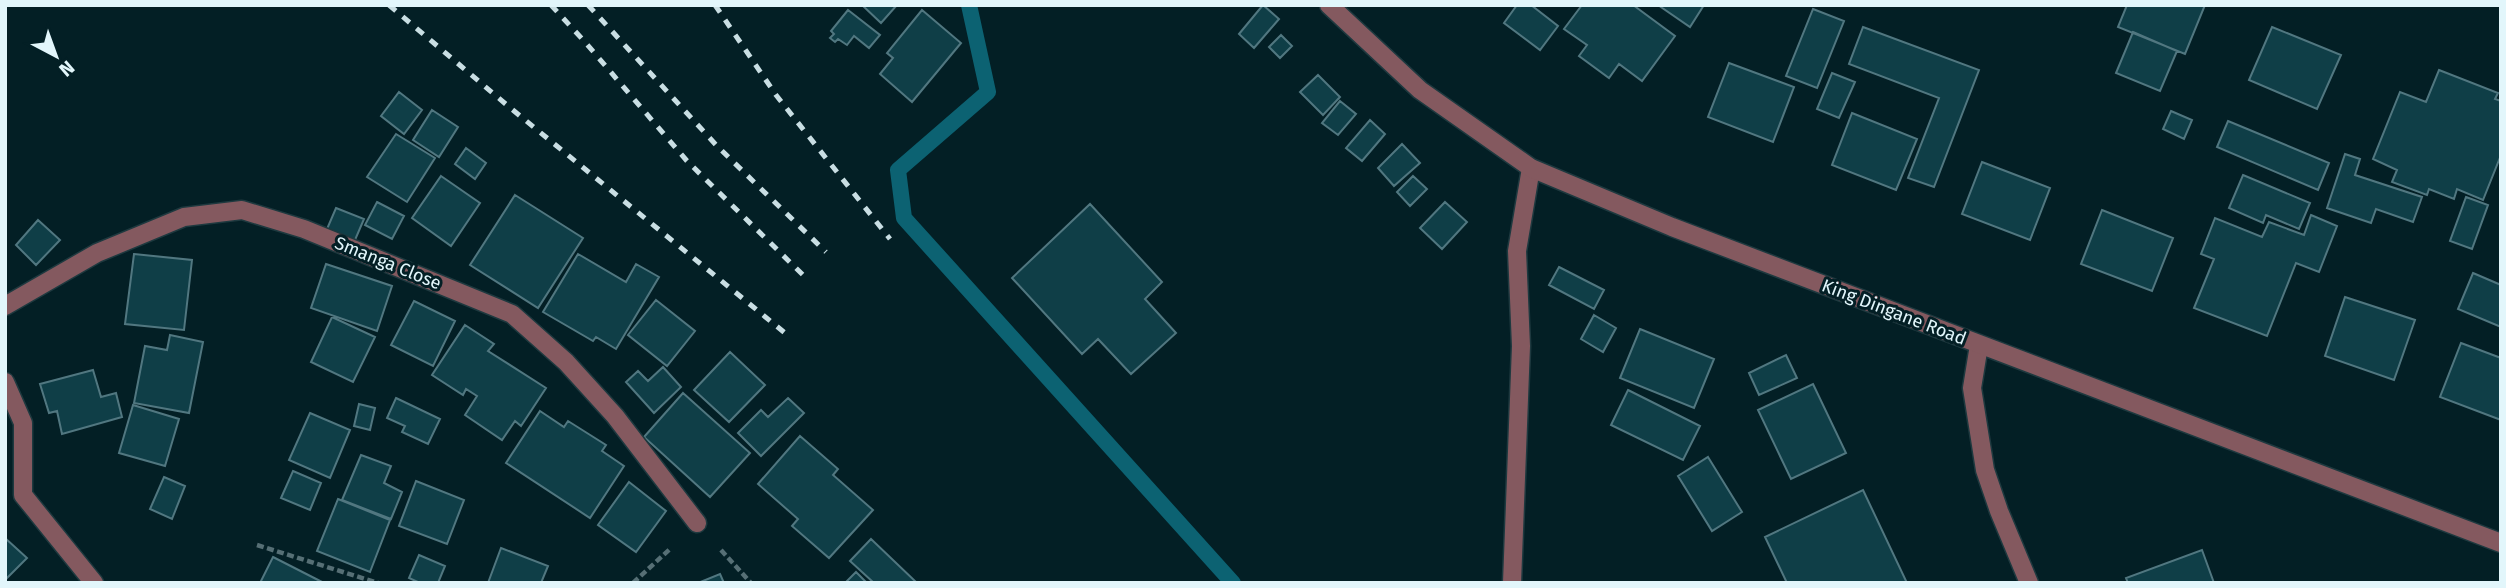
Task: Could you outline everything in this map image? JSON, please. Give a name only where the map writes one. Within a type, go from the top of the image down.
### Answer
[{"type":"street","name":"King Dingane Road","points":[[1329,5],[1420,90],[1531,168],[1672,227],[2501,543]]},
{"type":"street","points":[[1512,583],[1521,346],[1517,251],[1531,168]]},
{"type":"street","name":"Smanga Close","points":[[5,306],[97,253],[184,217],[242,210],[304,229],[512,314],[566,362],[615,416],[697,523]]},
{"type":"street","points":[[1979,345],[1972,388],[1985,470],[2029,583]]},
{"type":"street","points":[[5,382],[23,423],[23,495],[94,583]]},
{"type":"path","points":[[633,583],[697,523]]},
{"type":"path","points":[[257,545],[378,583]]},
{"type":"building","points":[[862,5],[897,5],[881,23]]},
{"type":"building","points":[[1263,5],[1279,19],[1254,48],[1239,34]]},
{"type":"building","points":[[1517,5],[1531,5],[1558,26],[1540,50],[1504,23]]},
{"type":"building","points":[[1582,5],[1633,5],[1675,36],[1642,81],[1619,64],[1609,78],[1579,56],[1587,45],[1564,29]]},
{"type":"building","points":[[1658,5],[1704,5],[1690,27]]},
{"type":"building","points":[[2127,5],[2205,5],[2185,54],[2118,27]]},
{"type":"building","points":[[1813,9],[1844,21],[1817,88],[1786,76]]},
{"type":"building","points":[[848,10],[880,35],[869,48],[854,36],[847,45],[838,39],[835,42],[830,38],[834,34],[831,31]]},
{"type":"building","points":[[922,10],[961,43],[912,102],[880,74],[893,58],[887,53]]},
{"type":"building","points":[[1863,27],[1979,70],[1934,187],[1908,178],[1939,98],[1849,64]]},
{"type":"building","points":[[2272,27],[2341,55],[2317,109],[2249,80]]},
{"type":"building","points":[[2133,32],[2177,51],[2160,91],[2116,73]]},
{"type":"building","points":[[1281,35],[1292,46],[1280,58],[1269,47]]},
{"type":"building","points":[[1729,63],[1794,87],[1773,142],[1708,117]]},
{"type":"building","points":[[2439,70],[2498,93],[2495,99],[2501,101],[2501,155],[2483,200],[2457,189],[2454,199],[2429,189],[2427,195],[2392,182],[2397,170],[2373,159],[2400,92],[2426,102]]},
{"type":"building","points":[[1832,73],[1855,82],[1839,118],[1817,109]]},
{"type":"building","points":[[1318,75],[1340,97],[1323,115],[1300,92]]},
{"type":"building","points":[[399,92],[422,110],[404,134],[381,116]]},
{"type":"building","points":[[1340,101],[1356,114],[1338,135],[1322,123]]},
{"type":"building","points":[[432,110],[458,127],[439,157],[413,140]]},
{"type":"building","points":[[2171,111],[2192,120],[2184,139],[2163,129]]},
{"type":"building","points":[[1852,113],[1917,139],[1896,190],[1832,165]]},
{"type":"building","points":[[1370,120],[1385,134],[1362,161],[1346,148]]},
{"type":"building","points":[[2228,121],[2329,163],[2318,190],[2217,147]]},
{"type":"building","points":[[396,134],[435,158],[407,202],[367,177]]},
{"type":"building","points":[[1402,144],[1420,163],[1394,186],[1378,168]]},
{"type":"building","points":[[466,148],[486,163],[475,179],[455,164]]},
{"type":"building","points":[[2345,154],[2360,159],[2355,175],[2422,197],[2413,222],[2376,209],[2371,223],[2327,208]]},
{"type":"building","points":[[1982,162],[2050,188],[2030,240],[1962,214]]},
{"type":"building","points":[[2243,175],[2310,203],[2299,229],[2266,215],[2263,223],[2229,208]]},
{"type":"building","points":[[441,176],[480,203],[451,246],[412,218]]},
{"type":"building","points":[[1413,176],[1427,189],[1410,206],[1397,192]]},
{"type":"building","points":[[515,195],[583,238],[538,308],[470,265]]},
{"type":"building","points":[[2466,197],[2488,205],[2472,249],[2450,241]]},
{"type":"building","points":[[377,202],[404,216],[392,239],[365,225]]},
{"type":"building","points":[[1445,202],[1467,222],[1442,249],[1420,228]]},
{"type":"building","points":[[1090,204],[1162,282],[1145,299],[1176,333],[1131,374],[1098,339],[1082,354],[1012,278]]},
{"type":"building","points":[[336,208],[364,219],[352,247],[324,236]]},
{"type":"building","points":[[2102,210],[2173,238],[2152,291],[2081,264]]},
{"type":"building","points":[[2311,215],[2337,226],[2319,272],[2296,263],[2267,336],[2194,308],[2214,259],[2201,254],[2215,218],[2262,237],[2269,222],[2304,235]]},
{"type":"building","points":[[38,220],[60,240],[36,265],[16,245]]},
{"type":"building","points":[[134,254],[192,260],[184,330],[125,324]]},
{"type":"building","points":[[578,254],[626,282],[636,264],[659,277],[616,349],[596,337],[593,341],[543,312]]},
{"type":"building","points":[[326,264],[392,286],[377,331],[311,308]]},
{"type":"building","points":[[1559,267],[1604,290],[1594,309],[1549,285]]},
{"type":"building","points":[[2473,273],[2501,285],[2501,327],[2458,309]]},
{"type":"building","points":[[2345,297],[2415,320],[2394,380],[2325,356]]},
{"type":"building","points":[[656,300],[695,331],[667,366],[628,335]]},
{"type":"building","points":[[414,301],[455,321],[433,366],[391,345]]},
{"type":"building","points":[[1594,315],[1616,328],[1603,352],[1581,339]]},
{"type":"building","points":[[332,317],[375,337],[353,382],[311,362]]},
{"type":"building","points":[[465,325],[494,344],[488,351],[546,388],[521,426],[515,421],[502,440],[465,415],[477,396],[466,389],[463,395],[432,375]]},
{"type":"building","points":[[1640,329],[1714,359],[1694,408],[1620,378]]},
{"type":"building","points":[[170,335],[203,342],[189,413],[134,403],[145,346],[167,350]]},
{"type":"building","points":[[2461,343],[2501,358],[2501,420],[2440,397]]},
{"type":"building","points":[[730,352],[765,385],[729,422],[694,390]]},
{"type":"building","points":[[1786,355],[1797,378],[1759,395],[1749,373]]},
{"type":"building","points":[[663,367],[681,387],[654,413],[626,382],[638,371],[648,381]]},
{"type":"building","points":[[93,370],[101,397],[116,393],[122,417],[62,434],[57,411],[49,413],[40,384]]},
{"type":"building","points":[[1813,384],[1846,453],[1791,479],[1758,410]]},
{"type":"building","points":[[1628,390],[1700,426],[1683,460],[1611,425]]},
{"type":"building","points":[[683,393],[750,453],[710,497],[644,437]]},
{"type":"building","points":[[396,398],[440,419],[428,444],[402,432],[405,426],[387,418]]},
{"type":"building","points":[[788,398],[804,413],[761,456],[738,433],[761,410],[768,417]]},
{"type":"building","points":[[359,404],[375,408],[370,430],[354,426]]},
{"type":"building","points":[[133,405],[179,419],[165,466],[119,453]]},
{"type":"building","points":[[540,411],[564,427],[568,421],[606,445],[602,451],[624,466],[590,518],[506,463]]},
{"type":"building","points":[[310,413],[350,430],[330,478],[289,460]]},
{"type":"building","points":[[800,436],[838,469],[833,475],[873,510],[829,558],[792,526],[798,519],[758,484]]},
{"type":"building","points":[[361,455],[391,466],[384,483],[402,492],[391,519],[342,500]]},
{"type":"building","points":[[1708,457],[1742,512],[1712,531],[1678,476]]},
{"type":"building","points":[[293,471],[321,483],[310,510],[281,498]]},
{"type":"building","points":[[164,477],[185,486],[172,519],[150,509]]},
{"type":"building","points":[[416,481],[464,500],[447,544],[399,526]]},
{"type":"building","points":[[629,482],[666,511],[636,552],[598,525]]},
{"type":"building","points":[[1863,490],[1907,583],[1787,583],[1765,537]]},
{"type":"building","points":[[338,499],[390,520],[370,572],[317,551]]},
{"type":"building","points":[[5,538],[27,558],[5,580]]},
{"type":"building","points":[[871,539],[916,582],[874,583],[850,561]]},
{"type":"building","points":[[501,548],[548,566],[541,583],[488,583]]},
{"type":"building","points":[[2202,550],[2214,583],[2128,583],[2126,578]]},
{"type":"building","points":[[419,555],[445,566],[438,583],[420,583],[409,578]]},
{"type":"building","points":[[273,557],[324,583],[260,583]]},
{"type":"building","points":[[856,572],[867,583],[845,583]]},
{"type":"building","points":[[720,574],[724,583],[698,583]]},
{"type":"waterway","points":[[969,5],[988,92],[898,170],[904,218],[1233,583]]},
{"type":"railway","points":[[389,5],[785,333]]},
{"type":"railway","points":[[551,5],[687,161],[803,275]]},
{"type":"railway","points":[[588,5],[717,146],[826,252]]},
{"type":"railway","points":[[715,5],[776,95],[890,239]]}]
